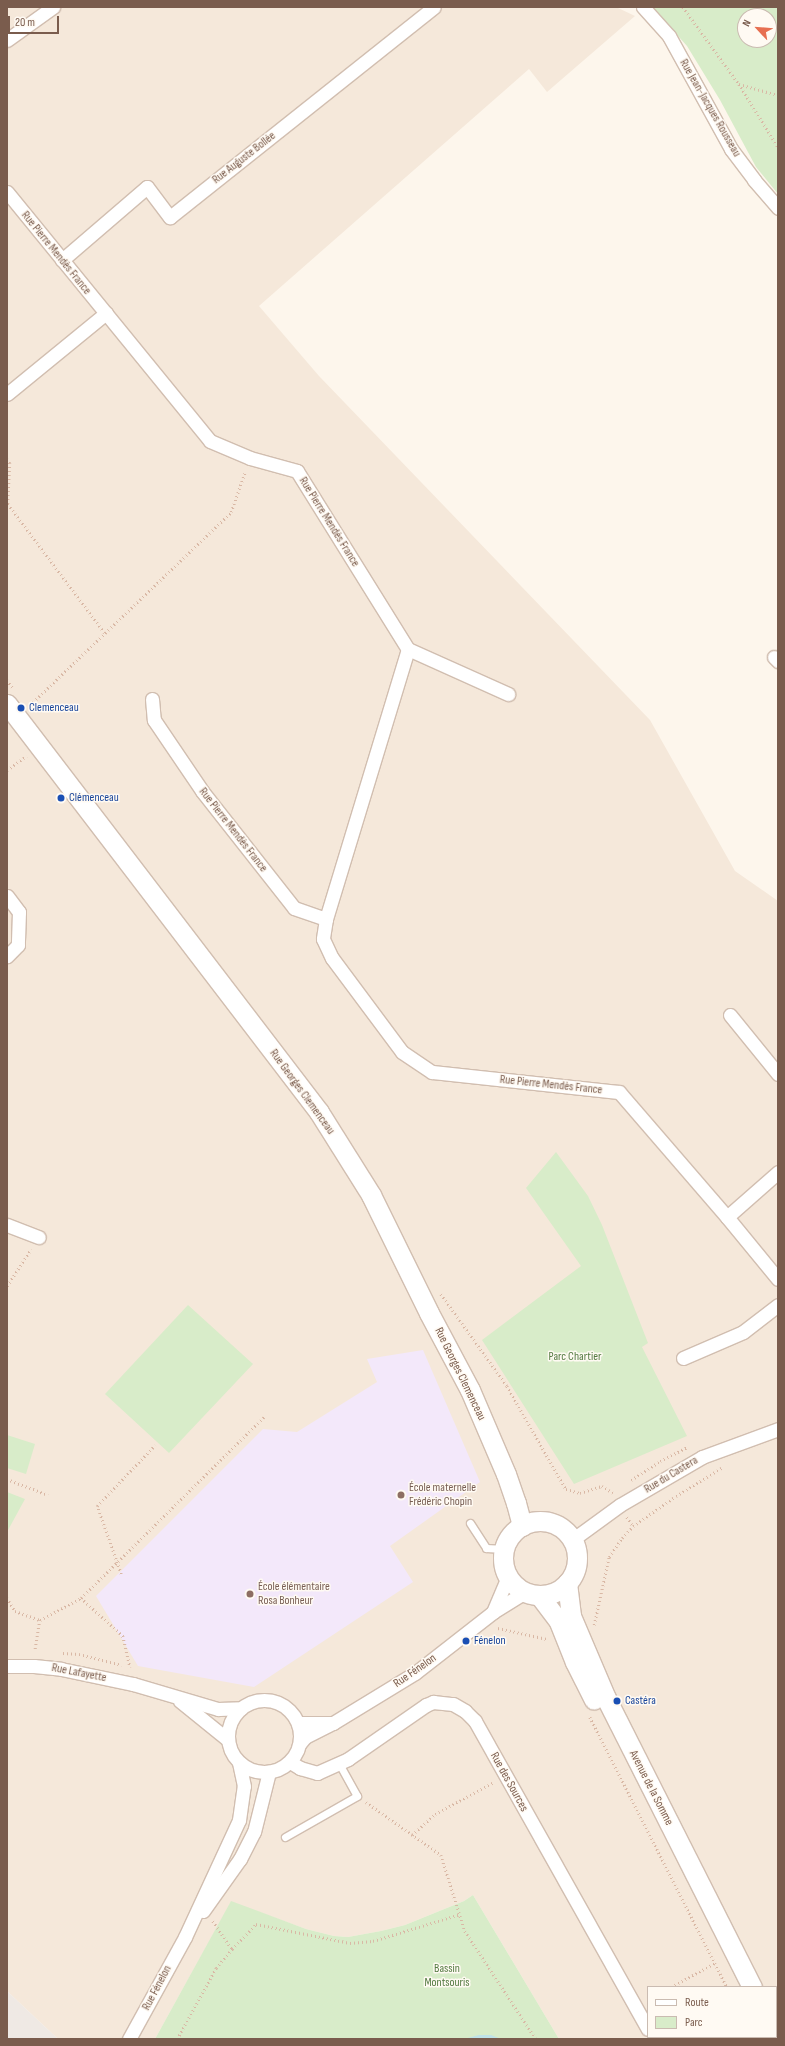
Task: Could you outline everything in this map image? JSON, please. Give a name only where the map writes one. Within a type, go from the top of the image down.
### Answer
[{"type":"street","points":[[7,40],[53,7]]},
{"type":"street","name":"Rue Auguste Bollée","points":[[62,260],[147,187],[170,217],[434,7]]},
{"type":"street","name":"Rue Jean-Jacques Rousseau","points":[[643,7],[669,36],[732,149],[754,180],[778,208]]},
{"type":"street","name":"Rue Pierre Mendès France","points":[[7,192],[210,441],[250,458],[296,471],[408,649],[326,919],[322,939],[332,958],[402,1052],[432,1072],[619,1092],[727,1216],[778,1279]]},
{"type":"street","points":[[7,394],[106,314]]},
{"type":"street","points":[[408,649],[508,694]]},
{"type":"street","name":"Rue Pierre Mendès France","points":[[152,699],[154,720],[202,791],[294,908],[326,919]]},
{"type":"street","name":"Rue Georges Clemenceau","points":[[7,704],[319,1112],[371,1195],[429,1313],[470,1390],[506,1474],[522,1526]]},
{"type":"street","points":[[7,896],[19,912],[18,945],[7,956]]},
{"type":"street","points":[[730,1015],[778,1074]]},
{"type":"street","points":[[727,1216],[778,1172]]},
{"type":"street","points":[[7,1225],[39,1237]]},
{"type":"street","points":[[683,1358],[743,1332],[778,1305]]},
{"type":"street","name":"Rue du Castera","points":[[572,1540],[620,1505],[702,1457],[778,1429]]},
{"type":"street","points":[[532,1521],[550,1522],[565,1531],[572,1540],[576,1550],[577,1562],[574,1573],[567,1583],[554,1592],[532,1594],[515,1586],[508,1577],[504,1566],[504,1549],[514,1532],[522,1526],[532,1521]]},
{"type":"street","name":"Rue Fénelon","points":[[493,1612],[508,1577]]},
{"type":"street","name":"Avenue de la Somme","points":[[567,1583],[571,1616],[606,1698],[751,1986]]},
{"type":"street","name":"Avenue de la Somme","points":[[532,1594],[559,1622],[575,1662],[609,1731],[739,1986]]},
{"type":"street","name":"Rue Fénelon","points":[[300,1743],[305,1737],[333,1723],[415,1673],[493,1612],[532,1594]]},
{"type":"street","name":"Rue Lafayette","points":[[7,1666],[34,1666],[61,1669],[151,1689],[218,1709],[241,1708]]},
{"type":"street","name":"Rue Lafayette","points":[[151,1689],[182,1703],[228,1740]]},
{"type":"street","points":[[271,1700],[292,1712],[298,1723],[300,1743],[290,1762],[281,1769],[269,1772],[258,1772],[248,1769],[239,1763],[231,1752],[228,1740],[231,1722],[241,1708],[250,1702],[271,1700]]},
{"type":"street","name":"Rue des Sources","points":[[290,1762],[300,1768],[317,1773],[339,1764],[432,1702],[454,1704],[466,1711],[475,1721],[647,2027]]},
{"type":"street","points":[[298,1723],[333,1723]]},
{"type":"street","name":"Rue Fénelon","points":[[130,2039],[185,1937],[239,1820],[244,1786],[239,1763]]},
{"type":"street","name":"Rue Fénelon","points":[[185,1937],[240,1859],[254,1832],[269,1772]]},
{"type":"lane","points":[[470,1523],[486,1548],[504,1549]]},
{"type":"lane","points":[[286,1837],[357,1796],[339,1764]]},
{"type":"path","points":[[683,7],[739,84],[778,147]]},
{"type":"path","points":[[739,84],[778,95]]},
{"type":"path","points":[[27,707],[231,512],[250,458]]},
{"type":"path","points":[[7,459],[10,463],[8,504],[105,632]]},
{"type":"path","points":[[7,770],[39,746]]},
{"type":"path","points":[[7,1286],[39,1237]]},
{"type":"path","points":[[7,1598],[15,1611],[40,1620],[81,1598],[265,1416]]},
{"type":"path","points":[[121,1574],[97,1506],[154,1445]]},
{"type":"path","points":[[633,1526],[676,1496],[717,1470],[730,1464]]},
{"type":"path","points":[[7,1479],[48,1494]]},
{"type":"path","points":[[81,1598],[123,1636],[130,1667]]},
{"type":"path","points":[[29,1651],[36,1651],[40,1620]]},
{"type":"path","points":[[589,1715],[726,1986]]},
{"type":"path","points":[[412,1835],[435,1814],[506,1776]]},
{"type":"path","points":[[357,1796],[441,1855],[465,1931],[536,2039]]},
{"type":"path","points":[[204,1909],[232,1949]]},
{"type":"path","points":[[177,2039],[216,1968],[256,1924],[350,1943],[373,1941],[460,1914]]},
{"type":"path","points":[[672,1986],[715,1963]]},
{"type":"shaded area","points":[[11,7],[616,7],[635,16],[547,92],[529,69],[259,306],[319,376],[650,720],[735,871],[778,901],[778,2039],[559,2039],[473,1895],[464,1901],[405,1925],[348,1937],[334,1936],[306,1929],[231,1902],[155,2039],[58,2039],[7,1991],[7,9]]},
{"type":"shaded area","points":[[423,1350],[480,1482],[390,1546],[413,1582],[254,1687],[138,1666],[96,1596],[263,1429],[297,1432],[377,1382],[367,1359]]},
{"type":"shaded area","points":[[7,1991],[58,2039],[7,2039]]},
{"type":"green space","points":[[652,7],[778,7],[778,194],[756,167],[720,100],[687,46]]},
{"type":"green space","name":"Parc Chartier","points":[[556,1152],[588,1196],[602,1225],[648,1343],[642,1347],[687,1436],[574,1484],[482,1340],[581,1266],[526,1188]]},
{"type":"green space","points":[[188,1305],[253,1364],[169,1453],[105,1394]]},
{"type":"green space","points":[[7,1435],[35,1444],[26,1474],[7,1468]]},
{"type":"green space","points":[[7,1492],[25,1499],[7,1532]]},
{"type":"green space","name":"Bassin Montsouris","points":[[473,1895],[559,2039],[155,2039],[231,1901],[306,1929],[334,1936],[348,1937],[405,1925],[464,1901]]},
{"type":"water","points":[[479,2035],[491,2035],[501,2039],[464,2039]]},
{"type":"place","name":"Clemenceau","points":[[21,708]]},
{"type":"place","name":"Clémenceau","points":[[61,798]]},
{"type":"place","name":"École maternelle Frédéric Chopin","points":[[401,1495]]},
{"type":"place","name":"École élémentaire Rosa Bonheur","points":[[250,1594]]},
{"type":"place","name":"Fénelon","points":[[466,1641]]},
{"type":"place","name":"Castéra","points":[[617,1701]]}]
